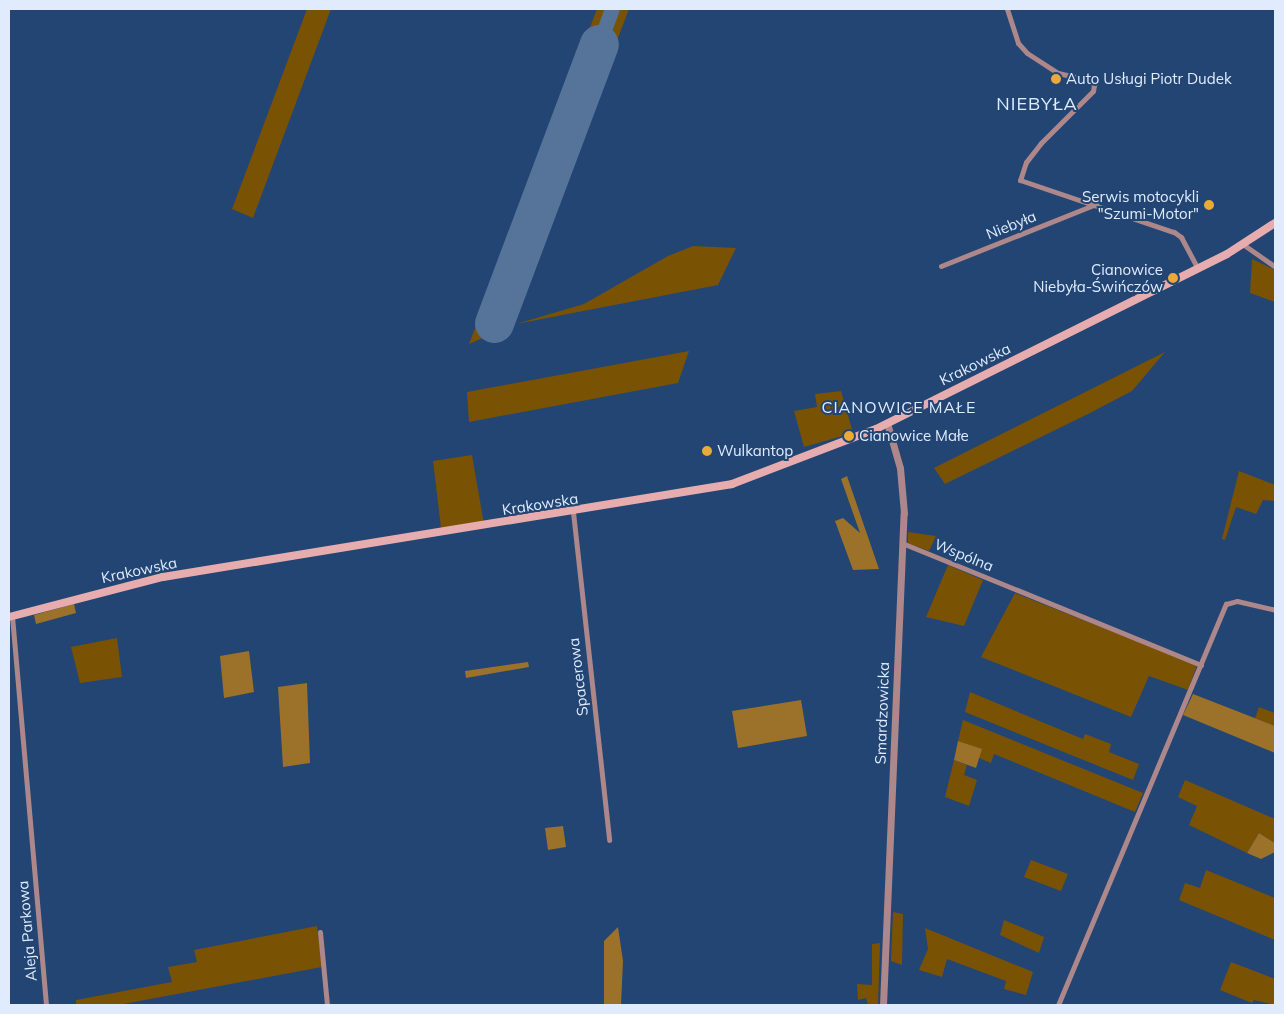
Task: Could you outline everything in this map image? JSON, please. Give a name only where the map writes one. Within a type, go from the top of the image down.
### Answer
[{"type":"main road","points":[[1198,269],[1244,245],[1275,223]]},
{"type":"main road","name":"Krakowska","points":[[10,616],[163,577],[573,512],[732,484],[887,423],[1198,269]]},
{"type":"street","points":[[1007,9],[1018,43],[1027,53],[1058,73],[1092,83],[1093,91],[1026,162],[1020,180],[1177,233],[1198,269]]},
{"type":"street","name":"Niebyła","points":[[941,266],[1094,206]]},
{"type":"street","points":[[1244,245],[1275,266]]},
{"type":"street","name":"Smardzowicka","points":[[883,1005],[902,544],[902,484],[887,423]]},
{"type":"street","name":"Spacerowa","points":[[573,512],[610,840]]},
{"type":"street","name":"Wspólna","points":[[902,544],[1201,665]]},
{"type":"street","points":[[1058,1005],[1226,604],[1237,601],[1275,610]]},
{"type":"street","name":"Aleja Parkowa","points":[[10,616],[46,1005]]},
{"type":"street","points":[[320,932],[327,1005]]},
{"type":"shaded area","points":[[307,9],[331,9],[253,218],[232,209]]},
{"type":"shaded area","points":[[597,9],[629,9],[508,327],[469,344]]},
{"type":"shaded area","points":[[693,246],[736,248],[718,285],[516,324],[584,304],[668,256]]},
{"type":"shaded area","points":[[1252,259],[1275,270],[1275,302],[1250,293]]},
{"type":"shaded area","points":[[689,351],[678,383],[469,422],[467,392]]},
{"type":"shaded area","points":[[1165,352],[1132,391],[1090,413],[945,484],[934,468]]},
{"type":"shaded area","points":[[841,391],[853,433],[804,447],[794,411],[817,407],[815,394]]},
{"type":"shaded area","points":[[472,455],[484,524],[441,528],[433,461]]},
{"type":"shaded area","points":[[1239,471],[1275,485],[1275,501],[1263,500],[1256,514],[1236,507],[1225,540],[1222,539]]},
{"type":"shaded area","points":[[847,476],[879,569],[853,570],[835,521],[843,518],[860,533],[841,479]]},
{"type":"shaded area","points":[[908,532],[936,536],[929,551],[908,543]]},
{"type":"shaded area","points":[[948,565],[983,580],[964,626],[926,617]]},
{"type":"shaded area","points":[[1015,593],[1197,665],[1188,690],[1149,676],[1131,717],[981,657]]},
{"type":"shaded area","points":[[74,604],[76,613],[36,624],[34,615]]},
{"type":"shaded area","points":[[117,638],[122,677],[80,683],[71,647]]},
{"type":"shaded area","points":[[249,651],[254,692],[224,698],[220,656]]},
{"type":"shaded area","points":[[528,662],[529,667],[466,678],[465,671]]},
{"type":"shaded area","points":[[307,683],[310,763],[283,767],[278,687]]},
{"type":"shaded area","points":[[970,692],[1083,739],[1085,734],[1111,744],[1109,752],[1139,764],[1133,780],[965,712]]},
{"type":"shaded area","points":[[1193,694],[1275,726],[1275,753],[1183,715]]},
{"type":"shaded area","points":[[801,700],[807,736],[738,748],[732,711]]},
{"type":"shaded area","points":[[1259,707],[1275,713],[1275,726],[1255,718]]},
{"type":"shaded area","points":[[963,720],[1143,793],[1135,812],[994,754],[991,763],[979,758],[981,749],[958,741]]},
{"type":"shaded area","points":[[958,741],[982,749],[976,768],[954,760]]},
{"type":"shaded area","points":[[954,760],[967,765],[964,775],[977,780],[969,806],[945,797]]},
{"type":"shaded area","points":[[1185,780],[1275,819],[1275,843],[1259,833],[1247,853],[1189,825],[1197,806],[1178,797]]},
{"type":"shaded area","points":[[563,826],[566,847],[548,850],[545,828]]},
{"type":"shaded area","points":[[1259,833],[1275,843],[1275,852],[1261,859],[1247,853]]},
{"type":"shaded area","points":[[1031,860],[1068,874],[1061,891],[1024,877]]},
{"type":"shaded area","points":[[1206,870],[1275,898],[1275,940],[1179,900],[1185,883],[1200,888]]},
{"type":"shaded area","points":[[893,912],[903,914],[902,965],[891,961]]},
{"type":"shaded area","points":[[1004,920],[1044,937],[1039,953],[1000,935]]},
{"type":"shaded area","points":[[317,926],[322,967],[118,1005],[76,1005],[76,1000],[172,982],[168,967],[197,962],[194,950]]},
{"type":"shaded area","points":[[618,927],[623,961],[621,1005],[604,1005],[604,941]]},
{"type":"shaded area","points":[[925,928],[1033,972],[1026,995],[1004,989],[1006,981],[947,959],[942,977],[919,970],[928,949]]},
{"type":"shaded area","points":[[880,943],[878,1005],[868,1005],[866,998],[858,1000],[857,984],[872,985],[872,944]]},
{"type":"shaded area","points":[[1231,962],[1275,979],[1275,1005],[1254,1000],[1252,1003],[1220,990]]},
{"type":"taxiway","points":[[599,44],[612,9]]},
{"type":"runway","points":[[494,323],[599,44]]},
{"type":"place","name":"Auto Usługi Piotr Dudek","points":[[1056,79]]},
{"type":"place","name":"Serwis motocykli \"Szumi-Motor\"","points":[[1209,205]]},
{"type":"place","name":"Cianowice Niebyła-Świńczów","points":[[1173,278]]},
{"type":"place","name":"Cianowice Małe","points":[[849,436]]},
{"type":"place","name":"Wulkantop","points":[[707,451]]},
{"type":"district","name":"NIEBYŁA","points":[[1037,104]]},
{"type":"district","name":"CIANOWICE MAŁE","points":[[899,407]]}]
